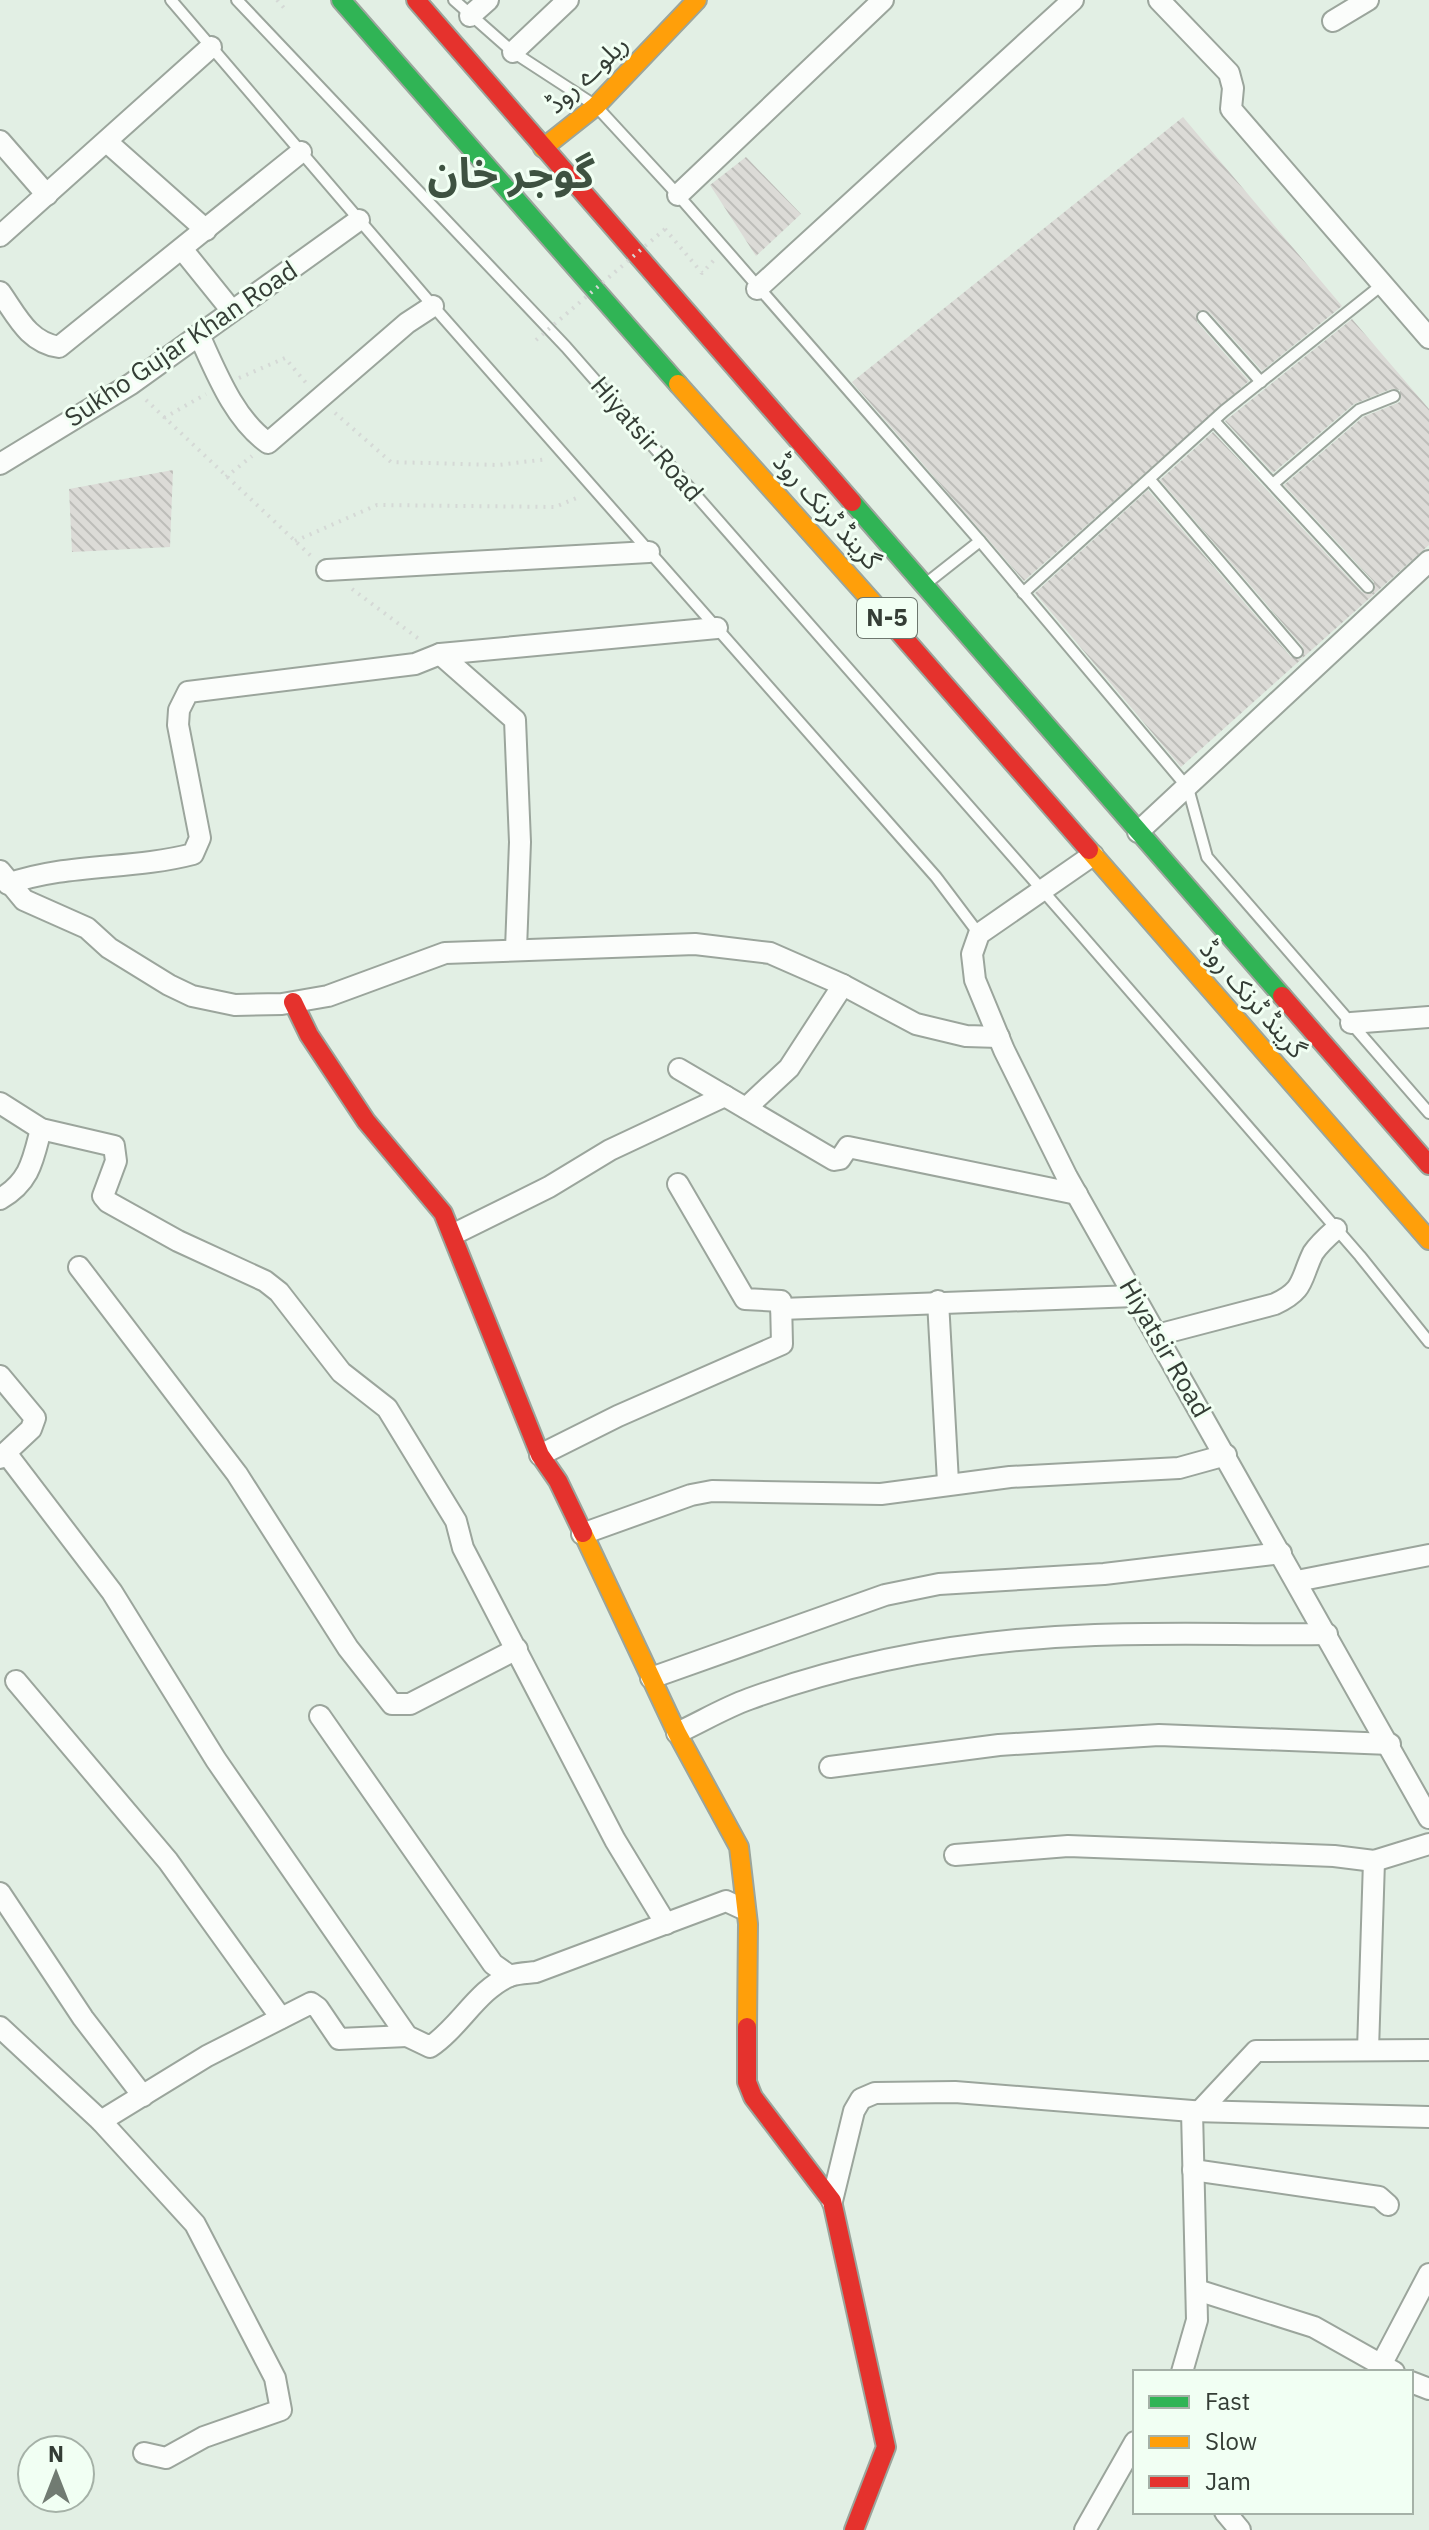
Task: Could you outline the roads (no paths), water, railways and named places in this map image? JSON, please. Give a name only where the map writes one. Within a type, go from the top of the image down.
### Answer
[{"type":"main road","name":"گرینڈ ٹرنک روڈ","points":[[341,0],[1429,1240]]},
{"type":"main road","name":"گرینڈ ٹرنک روڈ","points":[[416,0],[1429,1165]]},
{"type":"main road","name":"ریلوے روڈ","points":[[543,148],[596,106],[697,0]]},
{"type":"main road","points":[[293,1002],[339,1083],[386,1147],[443,1213],[540,1455],[558,1481],[677,1733],[739,1847],[745,1864],[741,1908],[748,1924],[747,2082],[753,2097],[832,2201],[886,2447],[882,2468],[865,2497],[854,2530]]},
{"type":"street","points":[[470,16],[488,0]]},
{"type":"street","points":[[513,52],[568,0]]},
{"type":"street","points":[[678,195],[883,0]]},
{"type":"street","points":[[757,289],[1073,0]]},
{"type":"street","points":[[1159,0],[1229,73],[1233,88],[1231,109],[1429,338]]},
{"type":"street","points":[[1333,21],[1368,0]]},
{"type":"street","points":[[0,236],[211,47]]},
{"type":"street","points":[[0,141],[47,195]]},
{"type":"street","points":[[107,142],[206,230]]},
{"type":"street","points":[[0,292],[30,335],[41,344],[59,347],[301,152]]},
{"type":"street","name":"Sukho Gujar Khan Road","points":[[0,464],[131,384],[359,220]]},
{"type":"street","points":[[182,249],[232,311]]},
{"type":"street","points":[[199,335],[222,385],[258,436],[268,443],[407,323],[433,306]]},
{"type":"street","points":[[327,570],[649,552]]},
{"type":"street","points":[[1138,832],[1429,561]]},
{"type":"street","points":[[4,878],[147,865],[193,854],[200,838],[178,725],[179,710],[188,692],[415,664],[440,654],[717,628]]},
{"type":"street","points":[[440,654],[515,720],[520,842],[516,949]]},
{"type":"street","points":[[979,934],[1093,855]]},
{"type":"street","points":[[4,878],[24,900],[87,928],[109,948],[192,996],[235,1005],[293,1002],[328,996],[445,953],[695,944],[770,953],[843,985],[916,1024],[966,1036],[999,1037]]},
{"type":"street","name":"Hiyatsir Road","points":[[979,934],[972,954],[975,980],[999,1037],[1077,1194],[1429,1818]]},
{"type":"street","points":[[746,1108],[789,1068],[843,985]]},
{"type":"street","points":[[1351,1023],[1429,1017]]},
{"type":"street","points":[[679,1069],[834,1160],[840,1159],[848,1147],[1077,1194]]},
{"type":"street","points":[[454,1234],[549,1187],[610,1150],[725,1096]]},
{"type":"street","points":[[0,1103],[41,1129],[114,1146],[116,1161],[103,1196],[108,1202],[178,1241],[265,1281],[299,1316],[341,1372],[387,1408],[456,1521],[463,1548],[615,1840],[666,1924]]},
{"type":"street","points":[[0,1199],[19,1188],[32,1163],[41,1129]]},
{"type":"street","points":[[540,1455],[618,1416],[782,1344],[781,1301],[745,1299],[678,1184]]},
{"type":"street","points":[[1157,1335],[1275,1304],[1290,1297],[1304,1282],[1313,1253],[1336,1229]]},
{"type":"street","points":[[79,1267],[237,1474],[298,1564],[348,1648],[392,1704],[410,1704],[517,1649]]},
{"type":"street","points":[[781,1309],[1135,1296]]},
{"type":"street","points":[[938,1301],[948,1482]]},
{"type":"street","points":[[0,1376],[35,1418],[31,1429],[3,1455],[119,1602],[216,1760],[407,2036]]},
{"type":"street","points":[[582,1534],[691,1495],[712,1491],[881,1494],[948,1482],[1179,1468],[1226,1455]]},
{"type":"street","points":[[651,1678],[908,1589],[976,1580],[1104,1574],[1281,1553]]},
{"type":"street","points":[[1297,1581],[1429,1555]]},
{"type":"street","points":[[677,1733],[748,1700],[815,1678],[893,1659],[993,1643],[1096,1635],[1327,1634]]},
{"type":"street","points":[[16,1681],[168,1861],[281,2018]]},
{"type":"street","points":[[320,1716],[493,1964],[510,1976]]},
{"type":"street","points":[[830,1767],[999,1745],[1159,1735],[1390,1744]]},
{"type":"street","points":[[955,1855],[1068,1846],[1334,1856],[1374,1861],[1429,1844]]},
{"type":"street","points":[[1368,2050],[1374,1861]]},
{"type":"street","points":[[0,1893],[83,2018],[143,2096]]},
{"type":"street","points":[[101,2121],[207,2056],[311,2003],[318,2008],[339,2039],[407,2036],[430,2047],[510,1976],[536,1972],[726,1901],[741,1908]]},
{"type":"street","points":[[0,2027],[101,2121],[195,2224],[275,2378],[281,2410],[204,2437],[166,2458],[144,2453]]},
{"type":"street","points":[[1183,2370],[1197,2320],[1193,2170],[1196,2111],[1256,2051],[1429,2050]]},
{"type":"street","points":[[832,2201],[854,2111],[861,2099],[875,2093],[955,2092],[1196,2111],[1429,2117]]},
{"type":"street","points":[[1193,2170],[1379,2197],[1388,2205]]},
{"type":"street","points":[[1197,2290],[1314,2327],[1388,2368],[1429,2274]]},
{"type":"street","points":[[1085,2530],[1133,2446]]},
{"type":"lane","points":[[171,0],[433,306],[936,877],[979,934]]},
{"type":"lane","name":"Hiyatsir Road","points":[[237,0],[566,347],[1043,891],[1336,1229],[1429,1342]]},
{"type":"lane","points":[[454,0],[513,52],[596,106],[678,195],[980,541],[1188,788],[1207,857],[1429,1113]]},
{"type":"lane","points":[[1023,593],[1151,481],[1214,421],[1383,284]]},
{"type":"lane","points":[[1203,317],[1261,382]]},
{"type":"lane","points":[[1273,484],[1359,410],[1394,396]]},
{"type":"lane","points":[[1214,421],[1368,587]]},
{"type":"lane","points":[[1151,481],[1297,652]]},
{"type":"lane","points":[[923,586],[980,541]]},
{"type":"district","name":"گوجر خان","points":[[511,173]]}]
